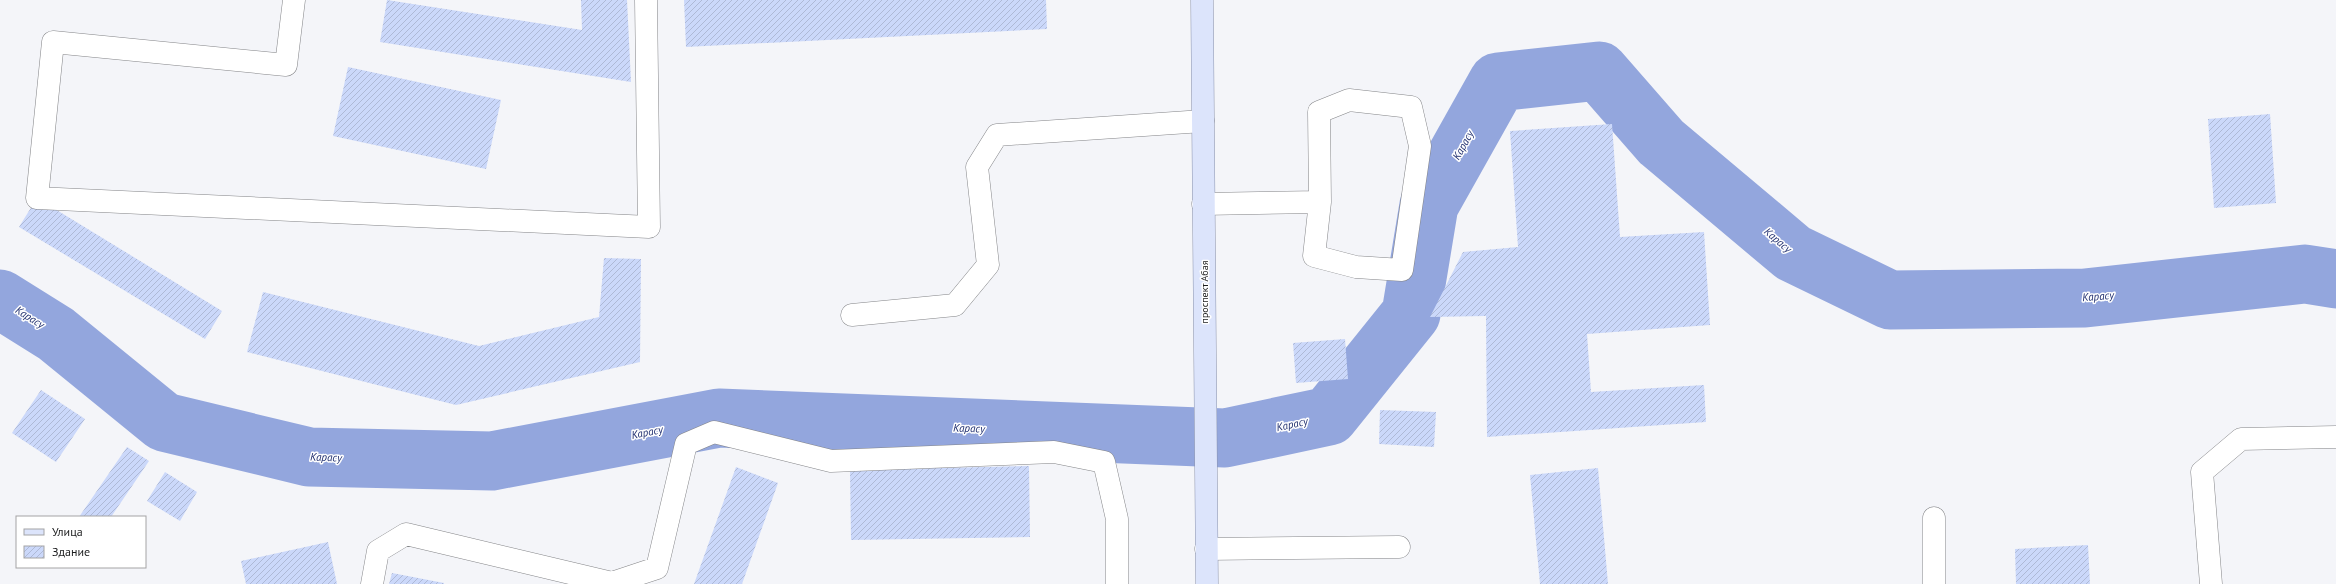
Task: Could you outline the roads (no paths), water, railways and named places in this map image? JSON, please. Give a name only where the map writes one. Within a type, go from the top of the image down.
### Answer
[{"type":"main road","name":"проспект Абая","points":[[1202,0],[1207,584]]},
{"type":"street","points":[[294,0],[286,65],[53,42],[37,198],[649,227],[646,0]]},
{"type":"street","points":[[1349,100],[1411,106],[1420,146],[1402,270],[1356,268],[1314,256],[1320,202],[1320,112],[1349,100]]},
{"type":"street","points":[[852,315],[955,305],[988,265],[977,167],[997,135],[1203,121]]},
{"type":"street","points":[[1204,204],[1320,202]]},
{"type":"street","points":[[372,584],[378,551],[406,534],[612,583],[657,568],[686,444],[714,432],[831,461],[1054,452],[1104,462],[1116,519],[1117,584]]},
{"type":"street","points":[[2211,584],[2202,472],[2241,439],[2336,437]]},
{"type":"street","points":[[1934,518],[1934,584]]},
{"type":"street","points":[[1206,549],[1399,547]]},
{"type":"waterway","name":"Карасу","points":[[0,299],[56,334],[164,422],[309,457],[492,461],[719,418],[1225,438],[1329,416],[1411,314],[1429,205],[1498,82],[1599,71],[1661,142],[1793,253],[1890,300],[2085,298],[2305,274],[2336,279]]}]
